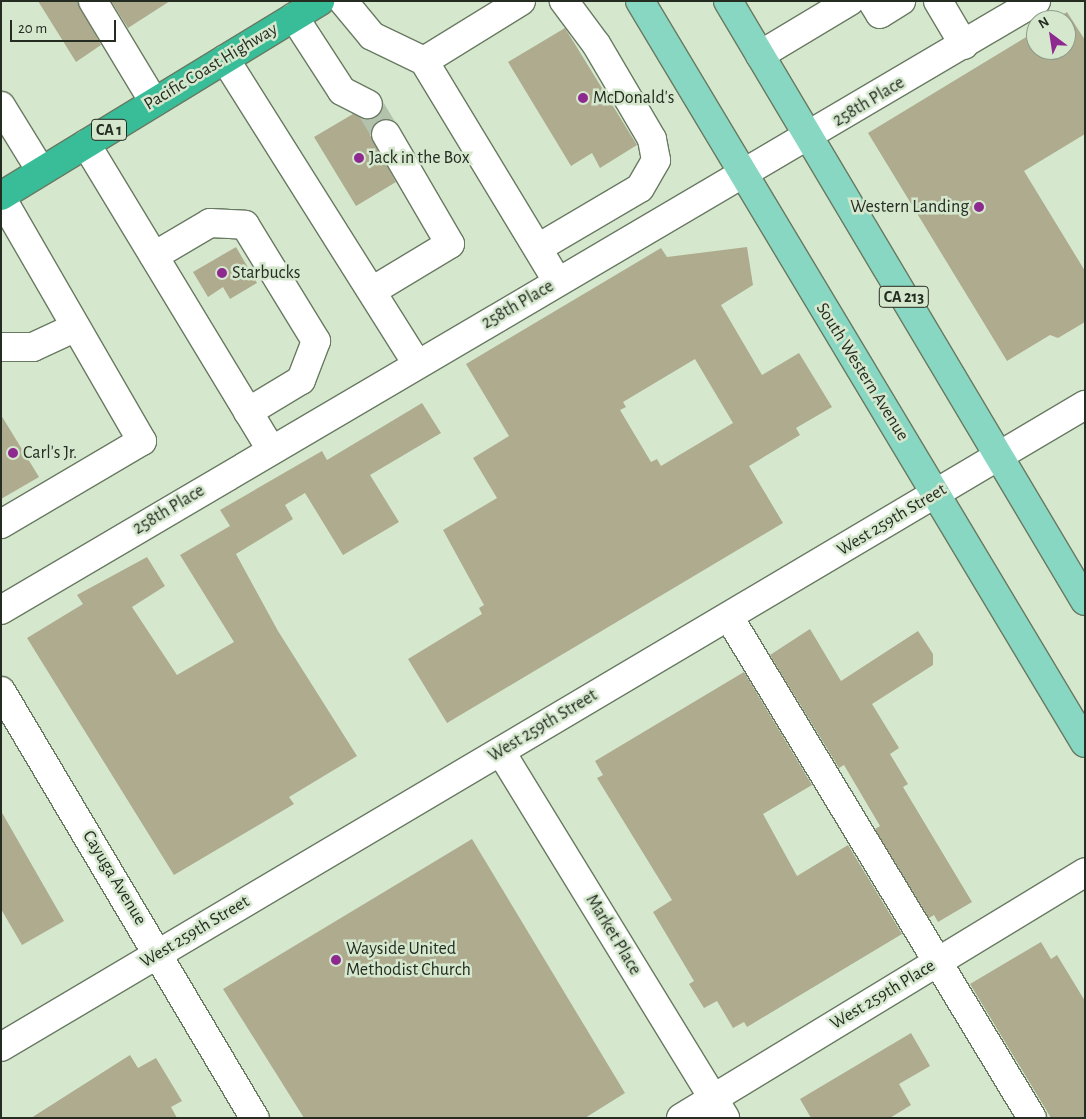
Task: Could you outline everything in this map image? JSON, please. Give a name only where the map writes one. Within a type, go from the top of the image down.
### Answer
[{"type":"highway","name":"Pacific Coast Highway","points":[[1,196],[320,1]]},
{"type":"main road","name":"South Western Avenue","points":[[640,1],[747,172],[821,306],[937,493],[1085,743]]},
{"type":"main road","name":"CA 213","points":[[728,1],[1085,602]]},
{"type":"street","points":[[93,1],[154,102]]},
{"type":"street","points":[[343,1],[372,36],[424,61],[558,282]]},
{"type":"street","points":[[424,61],[521,1]]},
{"type":"street","points":[[538,248],[640,188],[656,160],[644,124],[564,1]]},
{"type":"street","points":[[760,55],[815,10],[850,1]]},
{"type":"street","points":[[872,1],[880,14],[901,1]]},
{"type":"street","points":[[938,1],[964,45]]},
{"type":"street","name":"258th Place","points":[[1,610],[417,364],[747,172],[809,138],[1036,1]]},
{"type":"street","points":[[294,17],[342,92],[368,104]]},
{"type":"street","points":[[225,59],[417,364]]},
{"type":"street","points":[[1,106],[41,172]]},
{"type":"street","points":[[372,291],[450,244],[386,134]]},
{"type":"street","points":[[86,144],[271,450]]},
{"type":"street","points":[[1,196],[142,441],[1,524]]},
{"type":"street","points":[[154,256],[210,223],[245,225],[316,341],[301,380],[248,412]]},
{"type":"street","points":[[1,346],[33,347],[76,326]]},
{"type":"street","name":"West 259th Street","points":[[1,1047],[1085,405]]},
{"type":"street","points":[[729,617],[939,961],[1032,1118]]},
{"type":"street","name":"Cayuga Avenue","points":[[1,692],[159,953],[255,1118]]},
{"type":"street","name":"Market Place","points":[[501,752],[719,1108]]},
{"type":"street","name":"West 259th Place","points":[[681,1118],[719,1108],[939,961],[1085,872]]},
{"type":"building","points":[[38,1],[77,1],[101,45],[76,62]]},
{"type":"building","points":[[111,1],[170,1],[128,28]]},
{"type":"building","name":"Western Landing","points":[[1076,26],[1085,40],[1085,134],[1024,171],[1085,271],[1085,322],[1058,338],[1050,335],[1007,361],[868,133],[1026,37],[1026,60],[1076,60]]},
{"type":"building","name":"McDonald's","points":[[565,28],[637,145],[600,168],[592,153],[571,166],[508,62]]},
{"type":"building","name":"Jack in the Box","points":[[382,109],[388,119],[378,121],[370,135],[396,182],[356,206],[314,137],[353,114],[369,120]]},
{"type":"building","name":"Starbucks","points":[[236,247],[257,283],[230,299],[223,287],[208,297],[193,272]]},
{"type":"building","points":[[747,247],[753,285],[721,305],[762,375],[799,353],[832,407],[796,428],[800,435],[749,466],[783,523],[447,723],[408,659],[482,614],[479,608],[484,605],[443,530],[497,498],[473,458],[509,436],[466,364],[661,248],[667,257]],"holes":[[[695,359],[733,423],[661,466],[657,459],[651,462],[620,410],[626,407],[623,402]]]},
{"type":"building","points":[[422,403],[441,433],[370,475],[399,522],[343,555],[305,493],[285,505],[293,519],[236,554],[278,631],[357,756],[289,797],[294,804],[174,875],[27,638],[83,604],[77,595],[147,557],[165,586],[132,607],[177,675],[234,642],[180,555],[230,526],[220,510],[322,451],[327,460]]},
{"type":"building","name":"Carl's Jr.","points":[[1,415],[39,477],[1,499]]},
{"type":"building","points":[[810,629],[841,681],[918,631],[933,654],[933,665],[872,704],[899,748],[890,754],[908,784],[903,787],[972,902],[938,922],[934,915],[929,918],[875,829],[880,826],[844,765],[839,768],[770,655]]},
{"type":"building","points":[[744,672],[812,785],[763,814],[797,876],[848,845],[902,934],[747,1027],[744,1022],[733,1028],[717,1001],[704,1008],[689,984],[694,981],[653,912],[672,900],[597,778],[603,775],[595,761]]},
{"type":"building","points":[[1,811],[64,921],[22,945],[1,909]]},
{"type":"building","points":[[472,839],[625,1093],[585,1118],[304,1118],[223,989]]},
{"type":"building","points":[[1041,942],[1051,959],[1057,955],[1085,1001],[1085,1118],[1051,1118],[970,984]]},
{"type":"building","points":[[911,1033],[930,1066],[899,1084],[911,1105],[890,1118],[811,1118],[800,1099]]},
{"type":"building","points":[[130,1055],[138,1068],[156,1058],[182,1101],[171,1107],[177,1118],[31,1118]]},
{"type":"tunnel","points":[[368,104],[386,134]]},
{"type":"place","name":"McDonald's","points":[[583,98]]},
{"type":"place","name":"Jack in the Box","points":[[359,158]]},
{"type":"place","name":"Western Landing","points":[[979,207]]},
{"type":"place","name":"Starbucks","points":[[222,273]]},
{"type":"place","name":"Carl's Jr.","points":[[13,453]]},
{"type":"place","name":"Wayside United Methodist Church","points":[[336,960]]}]
